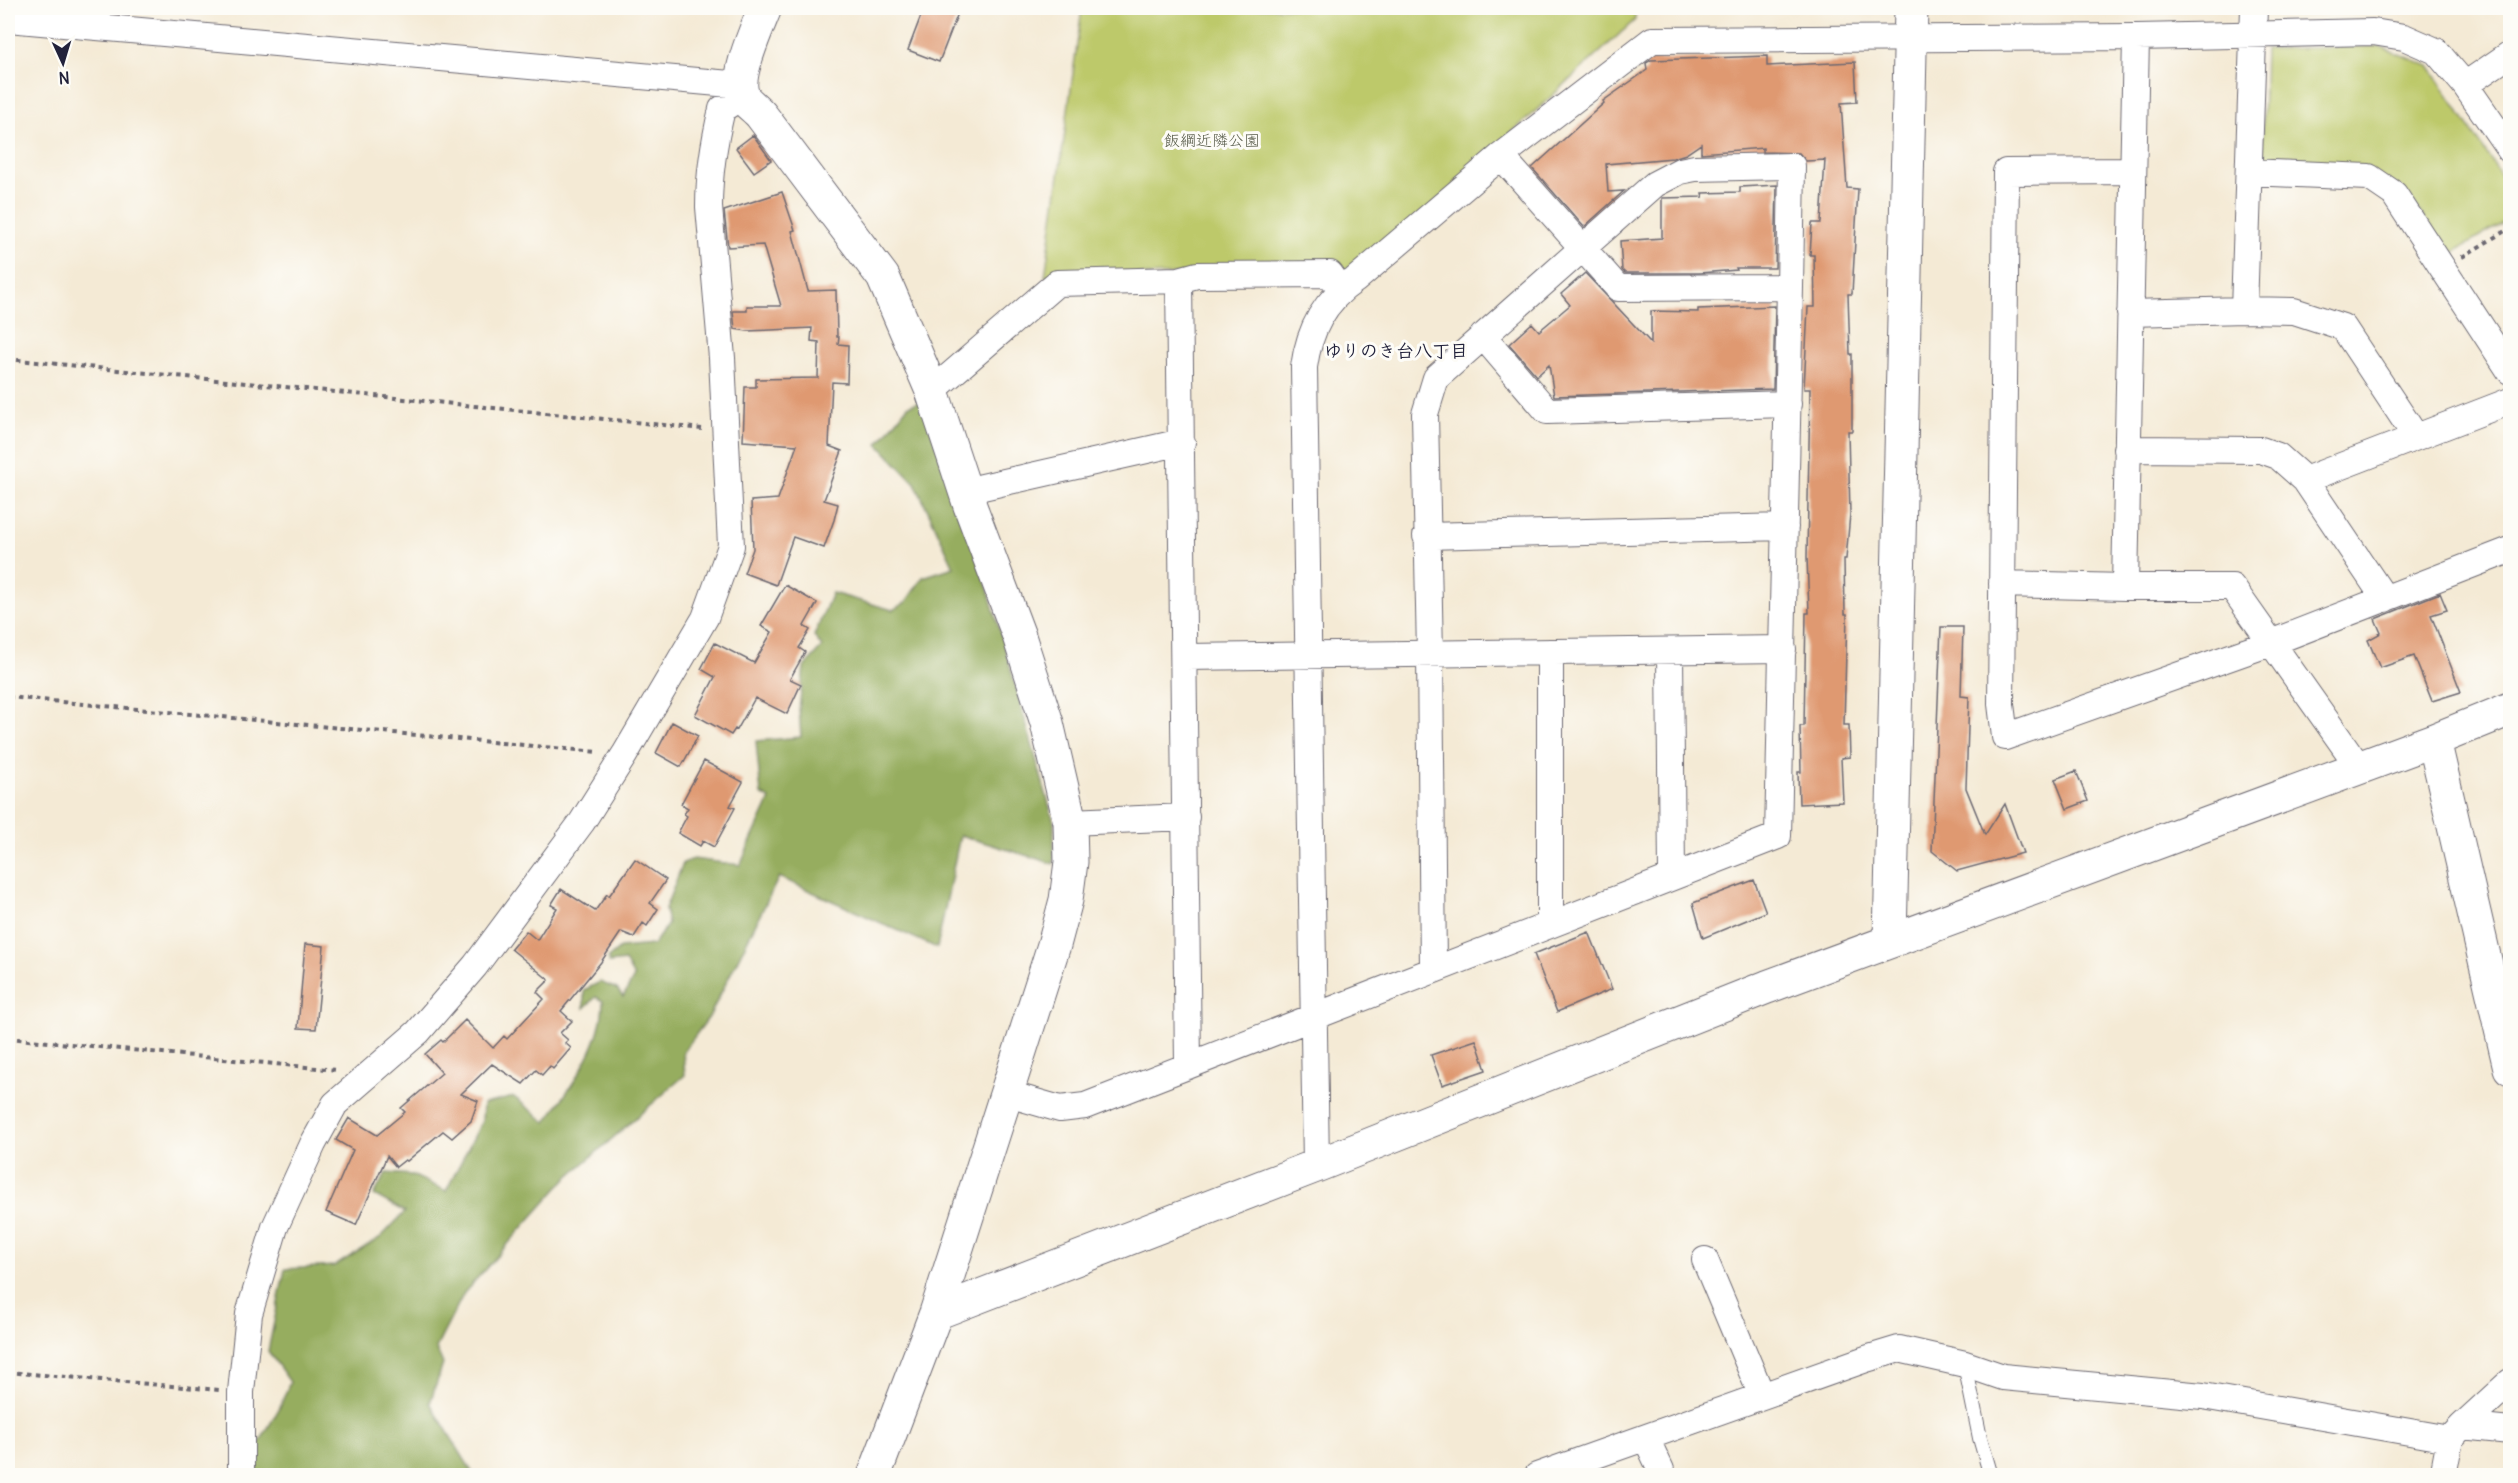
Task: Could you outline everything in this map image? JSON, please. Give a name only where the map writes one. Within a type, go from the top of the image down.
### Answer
[{"type":"street","points":[[241,1476],[241,1392],[249,1314],[274,1227],[313,1144],[335,1104],[418,1032],[475,966],[582,822],[705,618],[730,546],[722,358],[709,186],[714,142],[722,110],[742,91],[748,48],[765,8]]},
{"type":"street","points":[[2244,310],[2254,8]]},
{"type":"street","points":[[8,19],[742,91],[883,277],[932,391],[1044,712],[1062,777],[1070,822],[1071,862],[1066,900],[1054,945],[1008,1094],[936,1313],[874,1476]]},
{"type":"street","points":[[1890,941],[1910,23]]},
{"type":"street","points":[[1316,1166],[1304,367],[1313,327],[1326,306],[1341,289],[1356,280],[1501,156],[1652,40],[1910,23],[2136,37],[2373,32],[2404,37],[2436,51],[2465,85],[2511,150]]},
{"type":"street","points":[[2125,587],[2136,37]]},
{"type":"street","points":[[2465,85],[2511,54]]},
{"type":"street","points":[[1501,156],[1618,288],[1790,287]]},
{"type":"street","points":[[1008,1094],[1059,1109],[1085,1106],[1778,836],[1792,166],[1695,168],[1680,171],[1655,184],[1436,378],[1426,403],[1433,969]]},
{"type":"street","points":[[2133,171],[2007,172],[2001,704],[2005,737],[2273,642],[2511,549]]},
{"type":"street","points":[[2249,172],[2369,177],[2394,194],[2511,371]]},
{"type":"street","points":[[932,391],[1057,283],[1179,280],[1197,275],[1330,274],[1341,289]]},
{"type":"street","points":[[1179,280],[1188,1066]]},
{"type":"street","points":[[2130,313],[2294,311],[2343,327],[2416,437]]},
{"type":"street","points":[[1484,336],[1547,411],[1788,404]]},
{"type":"street","points":[[2306,480],[2511,401]]},
{"type":"street","points":[[965,491],[1182,442]]},
{"type":"street","points":[[2127,449],[2260,450],[2278,456],[2306,480],[2385,598]]},
{"type":"street","points":[[1426,536],[1785,527]]},
{"type":"street","points":[[2002,584],[2232,587],[2359,767]]},
{"type":"street","points":[[1185,657],[1783,649]]},
{"type":"street","points":[[1670,651],[1671,876]]},
{"type":"street","points":[[1550,652],[1550,923]]},
{"type":"street","points":[[936,1313],[1890,941],[2434,740],[2511,709]]},
{"type":"street","points":[[2434,740],[2511,1068]]},
{"type":"street","points":[[1070,822],[1186,817]]},
{"type":"street","points":[[1705,1260],[1762,1396]]},
{"type":"street","points":[[1537,1476],[1899,1349],[1965,1364],[2003,1377],[2203,1396],[2456,1432],[2511,1431]]},
{"type":"street","points":[[2444,1476],[2456,1432],[2511,1382]]},
{"type":"street","points":[[1646,1438],[1661,1470],[1661,1476]]},
{"type":"lane","points":[[1965,1364],[1980,1438],[1991,1476]]},
{"type":"path","points":[[2443,268],[2511,228]]},
{"type":"path","points":[[8,359],[724,431]]},
{"type":"path","points":[[8,697],[625,754]]},
{"type":"path","points":[[8,1038],[370,1073]]},
{"type":"path","points":[[8,1371],[241,1392]]},
{"type":"green space","name":"飯綱近隣公園","points":[[1082,8],[1635,8],[1635,20],[1341,289],[1332,271],[1045,277]]},
{"type":"green space","points":[[2379,46],[2429,66],[2510,189],[2510,219],[2451,254],[2401,187],[2262,164],[2265,49]]},
{"type":"green space","points":[[921,401],[988,589],[1054,822],[1054,864],[960,835],[937,948],[779,877],[709,1017],[683,1052],[685,1075],[566,1179],[464,1293],[436,1348],[443,1364],[430,1403],[474,1475],[258,1475],[255,1450],[279,1409],[290,1382],[268,1351],[285,1269],[335,1266],[381,1237],[405,1212],[374,1195],[386,1173],[412,1175],[446,1191],[482,1121],[483,1104],[514,1097],[546,1122],[584,1065],[598,1034],[603,1001],[596,997],[584,1008],[584,990],[600,982],[617,989],[623,997],[634,977],[625,961],[609,963],[608,958],[620,948],[653,945],[668,924],[665,909],[683,863],[693,859],[740,865],[770,799],[761,794],[756,741],[801,737],[799,709],[804,667],[822,647],[814,636],[832,593],[893,610],[906,602],[923,577],[954,567],[915,483],[878,444],[908,406]]},
{"type":"building","points":[[924,8],[960,8],[939,62],[908,50]]},
{"type":"building","points":[[1767,56],[1767,66],[1855,62],[1857,102],[1841,103],[1847,188],[1858,189],[1852,294],[1848,294],[1850,354],[1852,354],[1852,431],[1848,431],[1850,514],[1846,559],[1844,559],[1845,614],[1847,614],[1844,725],[1849,725],[1850,757],[1841,758],[1843,802],[1799,804],[1798,772],[1801,772],[1800,726],[1804,726],[1806,613],[1809,613],[1807,557],[1810,389],[1804,389],[1808,307],[1815,307],[1814,255],[1810,255],[1812,223],[1821,223],[1825,160],[1806,161],[1799,153],[1763,152],[1763,148],[1701,153],[1701,144],[1686,154],[1673,158],[1606,164],[1608,192],[1624,191],[1584,227],[1532,168],[1604,103],[1603,101],[1647,70],[1646,63],[1651,60]]},
{"type":"building","points":[[753,135],[771,160],[754,172],[736,148]]},
{"type":"building","points":[[1777,185],[1775,268],[1736,268],[1737,270],[1699,273],[1625,273],[1622,270],[1620,241],[1662,238],[1662,198],[1703,197],[1702,193],[1740,192],[1740,187]]},
{"type":"building","points":[[782,192],[795,230],[792,231],[808,291],[836,290],[838,344],[848,345],[847,383],[832,382],[829,446],[842,451],[824,500],[838,504],[834,520],[824,548],[793,537],[776,585],[744,573],[753,549],[751,501],[778,499],[797,445],[743,441],[745,387],[756,387],[756,379],[818,378],[819,342],[811,341],[812,328],[747,331],[735,329],[733,311],[747,311],[747,306],[781,306],[763,245],[728,247],[724,211]]},
{"type":"building","points":[[1585,273],[1651,343],[1651,311],[1698,312],[1698,309],[1775,306],[1773,389],[1554,396],[1549,365],[1537,376],[1509,344],[1532,323],[1539,331],[1570,305],[1561,294]]},
{"type":"building","points":[[785,585],[817,603],[804,626],[810,630],[799,648],[805,652],[790,679],[801,684],[787,714],[755,698],[737,730],[735,729],[731,735],[695,715],[715,677],[701,669],[715,643],[754,663],[772,632],[761,626]]},
{"type":"building","points":[[2440,593],[2447,610],[2431,615],[2461,692],[2432,701],[2414,656],[2380,668],[2368,640],[2381,633],[2375,619]]},
{"type":"building","points":[[1941,627],[1963,627],[1961,696],[1969,697],[1966,788],[1985,835],[2005,804],[2023,853],[1957,871],[1932,851]]},
{"type":"building","points":[[672,722],[698,736],[681,767],[656,753]]},
{"type":"building","points":[[704,761],[743,782],[730,806],[735,808],[714,847],[703,841],[700,846],[678,833],[687,816],[684,814],[688,808],[681,804]]},
{"type":"building","points":[[2076,771],[2088,801],[2067,809],[2055,779]]},
{"type":"building","points":[[635,859],[666,880],[650,903],[658,909],[647,926],[643,923],[634,937],[621,932],[601,962],[561,1011],[572,1021],[560,1033],[568,1040],[565,1043],[571,1048],[553,1069],[550,1066],[542,1075],[536,1070],[523,1084],[492,1064],[461,1094],[478,1101],[471,1121],[452,1138],[443,1131],[407,1161],[405,1160],[396,1167],[387,1156],[356,1225],[326,1212],[353,1150],[336,1140],[349,1118],[377,1135],[405,1112],[401,1108],[442,1073],[425,1054],[441,1040],[443,1042],[465,1020],[493,1048],[504,1036],[507,1039],[544,999],[537,992],[549,980],[511,949],[526,931],[537,940],[557,908],[551,905],[561,889],[595,911],[607,894],[609,896]]},
{"type":"building","points":[[1754,880],[1766,912],[1703,938],[1693,903]]},
{"type":"building","points":[[1589,932],[1612,989],[1557,1012],[1534,954]]},
{"type":"building","points":[[305,944],[324,946],[316,1029],[298,1028]]},
{"type":"building","points":[[1476,1040],[1486,1070],[1442,1085],[1431,1055]]},
{"type":"district","name":"ゆりのき台八丁目","points":[[1396,350]]}]
